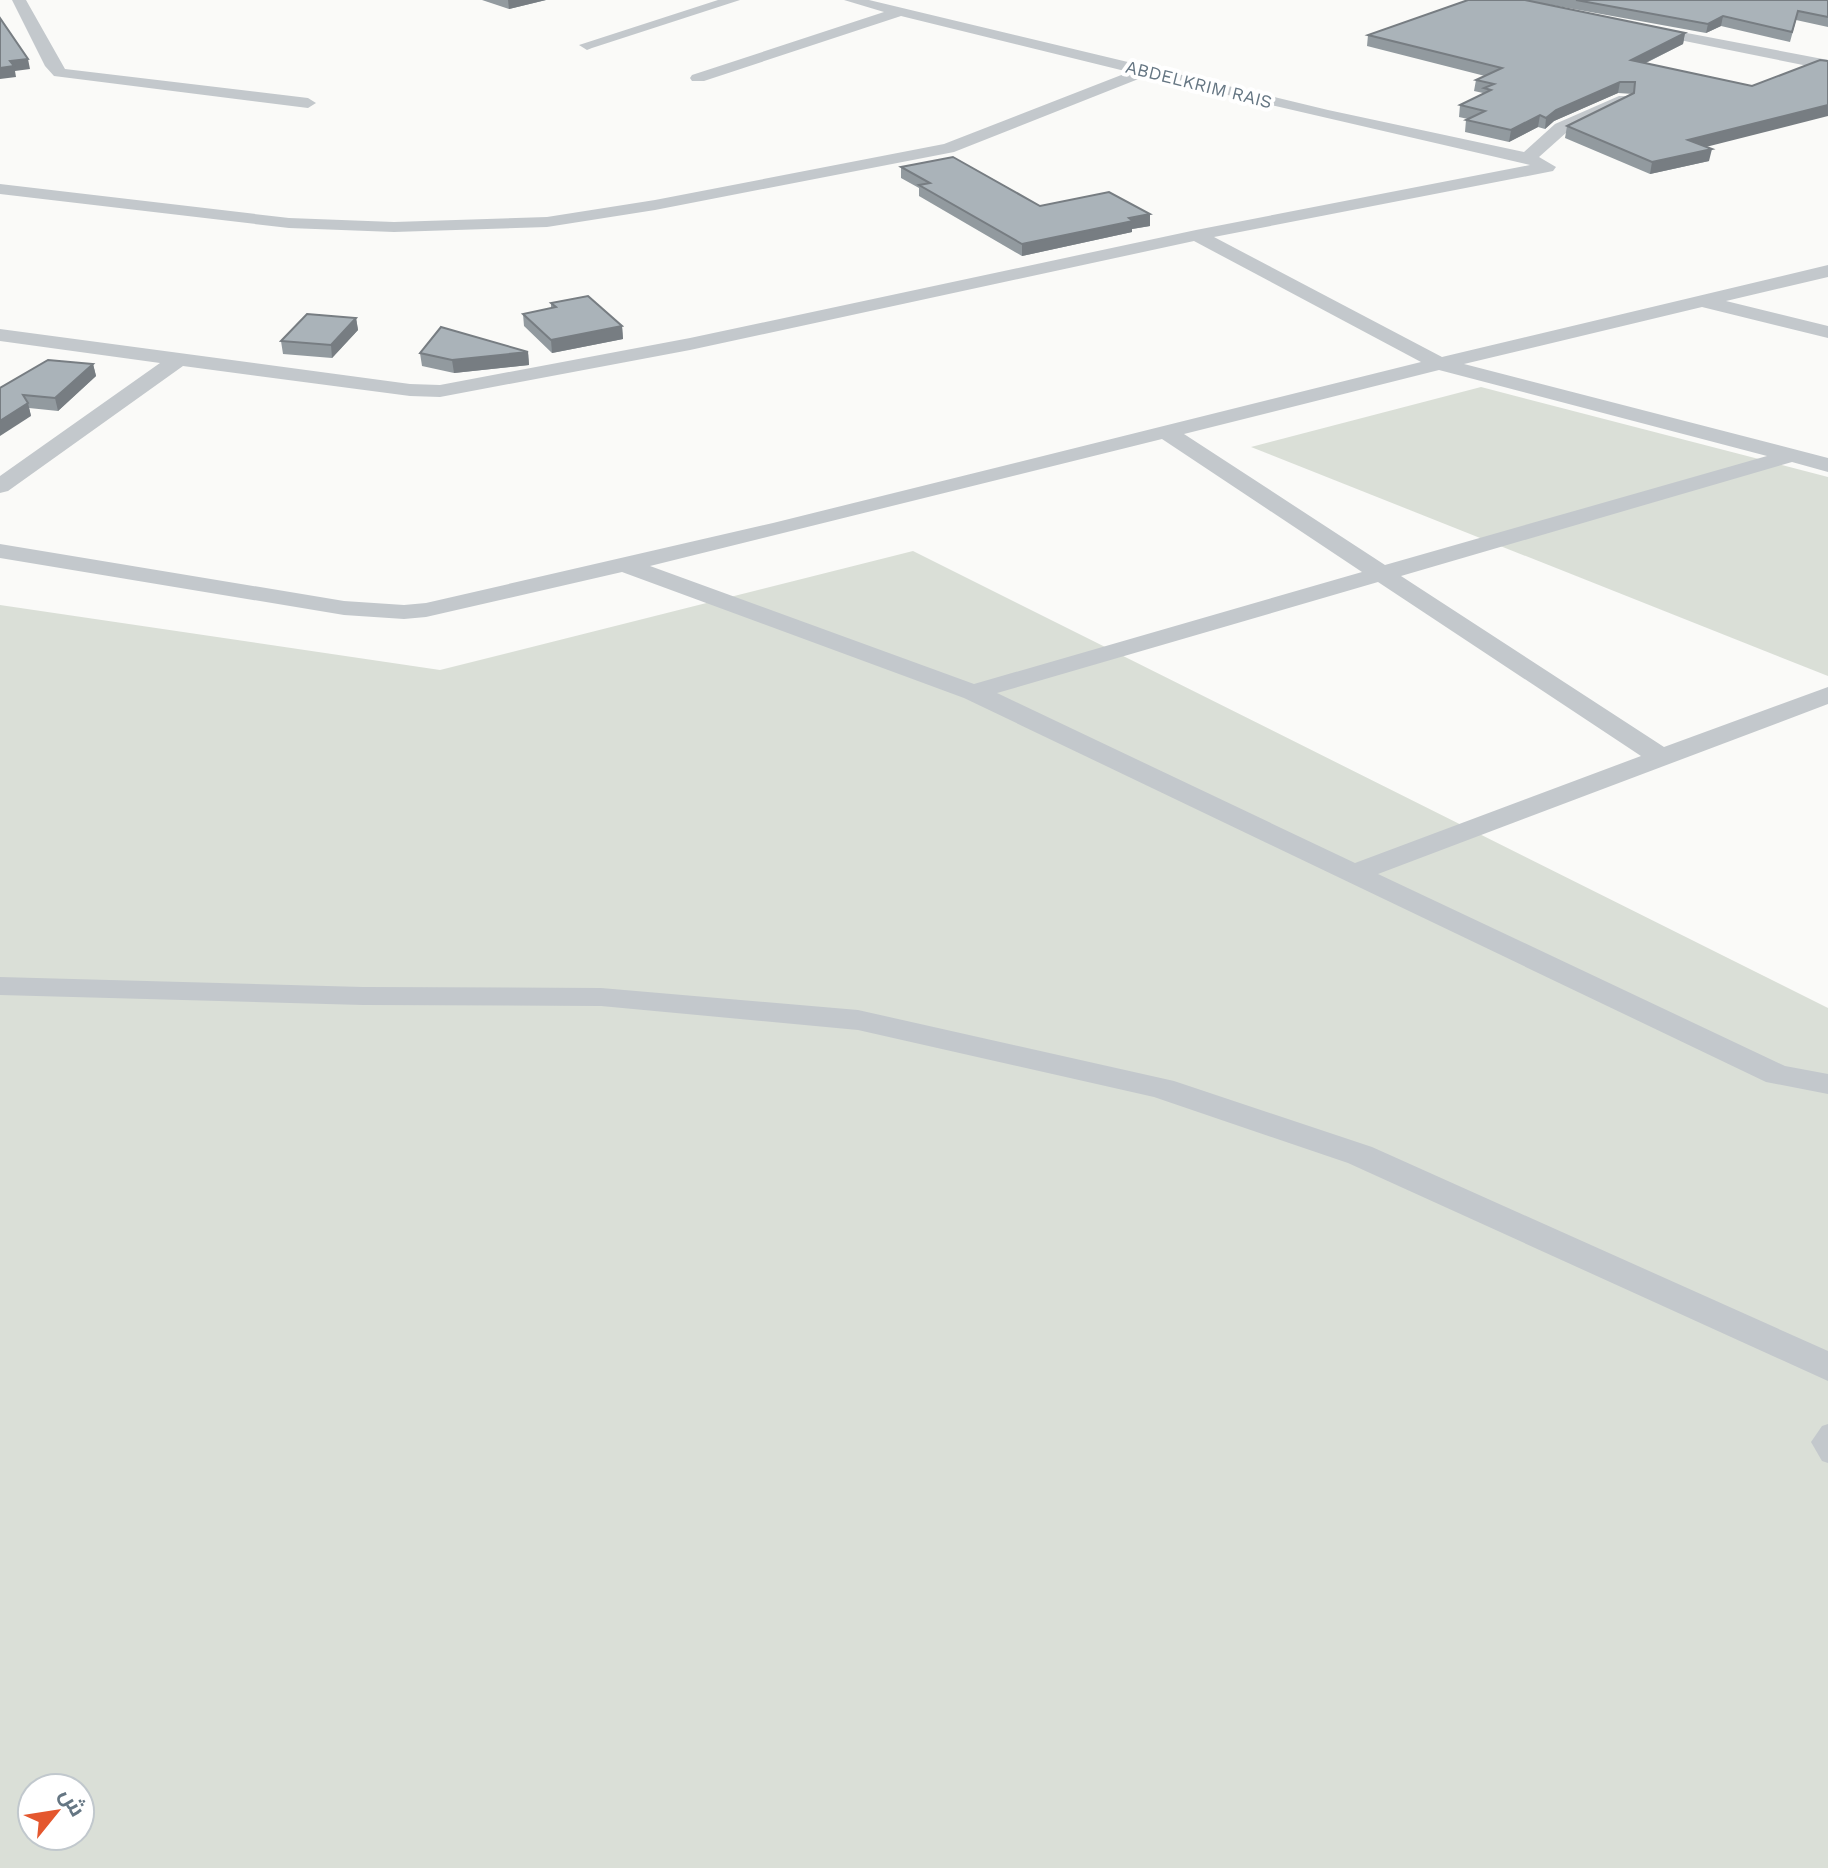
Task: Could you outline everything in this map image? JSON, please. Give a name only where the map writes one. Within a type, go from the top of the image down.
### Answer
[{"type":"street","points":[[19,0],[53,66],[60,73],[308,103]]},
{"type":"street","points":[[587,45],[733,0]]},
{"type":"street","name":"ABDELKRIM RAIS","points":[[851,0],[1328,115],[1528,158],[1547,167],[1196,235]]},
{"type":"street","points":[[698,78],[900,12]]},
{"type":"street","points":[[1632,27],[1828,65]]},
{"type":"street","points":[[0,189],[289,223],[394,227],[547,222],[686,200],[948,148],[1144,71]]},
{"type":"street","points":[[1528,158],[1561,128],[1625,99]]},
{"type":"street","points":[[0,335],[410,390],[440,391],[690,344],[1196,235],[1439,364],[1828,465]]},
{"type":"street","points":[[0,551],[334,606],[404,612],[447,607],[1828,271]]},
{"type":"street","points":[[1704,302],[1828,332]]},
{"type":"street","points":[[0,486],[179,359]]},
{"type":"street","points":[[1164,431],[1662,758]]},
{"type":"street","points":[[973,692],[1795,455]]},
{"type":"street","points":[[626,565],[973,692],[1777,1075],[1828,1084]]},
{"type":"street","points":[[1354,873],[1828,695]]},
{"type":"street","points":[[0,986],[363,996],[601,997],[858,1020],[1162,1088],[1360,1155],[1828,1367]]},
{"type":"lane","points":[[1828,1431],[1820,1442],[1828,1456]]},
{"type":"shaded area","points":[[1481,387],[1828,477],[1828,676],[1251,447]]},
{"type":"shaded area","points":[[913,551],[1828,1008],[1828,1868],[0,1868],[0,605],[440,670]]},
{"type":"building","points":[[1468,0],[1525,0],[1685,33],[1631,60],[1752,86],[1820,60],[1828,61],[1828,105],[1688,140],[1712,149],[1652,162],[1567,126],[1634,93],[1635,82],[1620,82],[1556,110],[1546,118],[1540,115],[1511,130],[1466,120],[1485,111],[1460,105],[1491,90],[1484,88],[1494,84],[1476,80],[1502,68],[1368,35]]},
{"type":"building","points":[[1576,0],[1828,0],[1828,17],[1798,11],[1792,32],[1723,16],[1708,24]]},
{"type":"building","points":[[0,18],[28,59],[10,61],[14,66],[0,68]]},
{"type":"building","points":[[953,157],[1040,206],[1109,192],[1150,214],[1129,218],[1133,221],[1022,244],[919,185],[930,183],[901,167]]},
{"type":"building","points":[[588,296],[622,326],[551,340],[523,314],[556,307],[551,303]]},
{"type":"building","points":[[307,314],[356,318],[331,345],[281,341]]},
{"type":"building","points":[[441,327],[528,352],[452,360],[420,353]]},
{"type":"building","points":[[48,360],[93,364],[55,398],[23,395],[28,403],[0,421],[0,388]]}]
